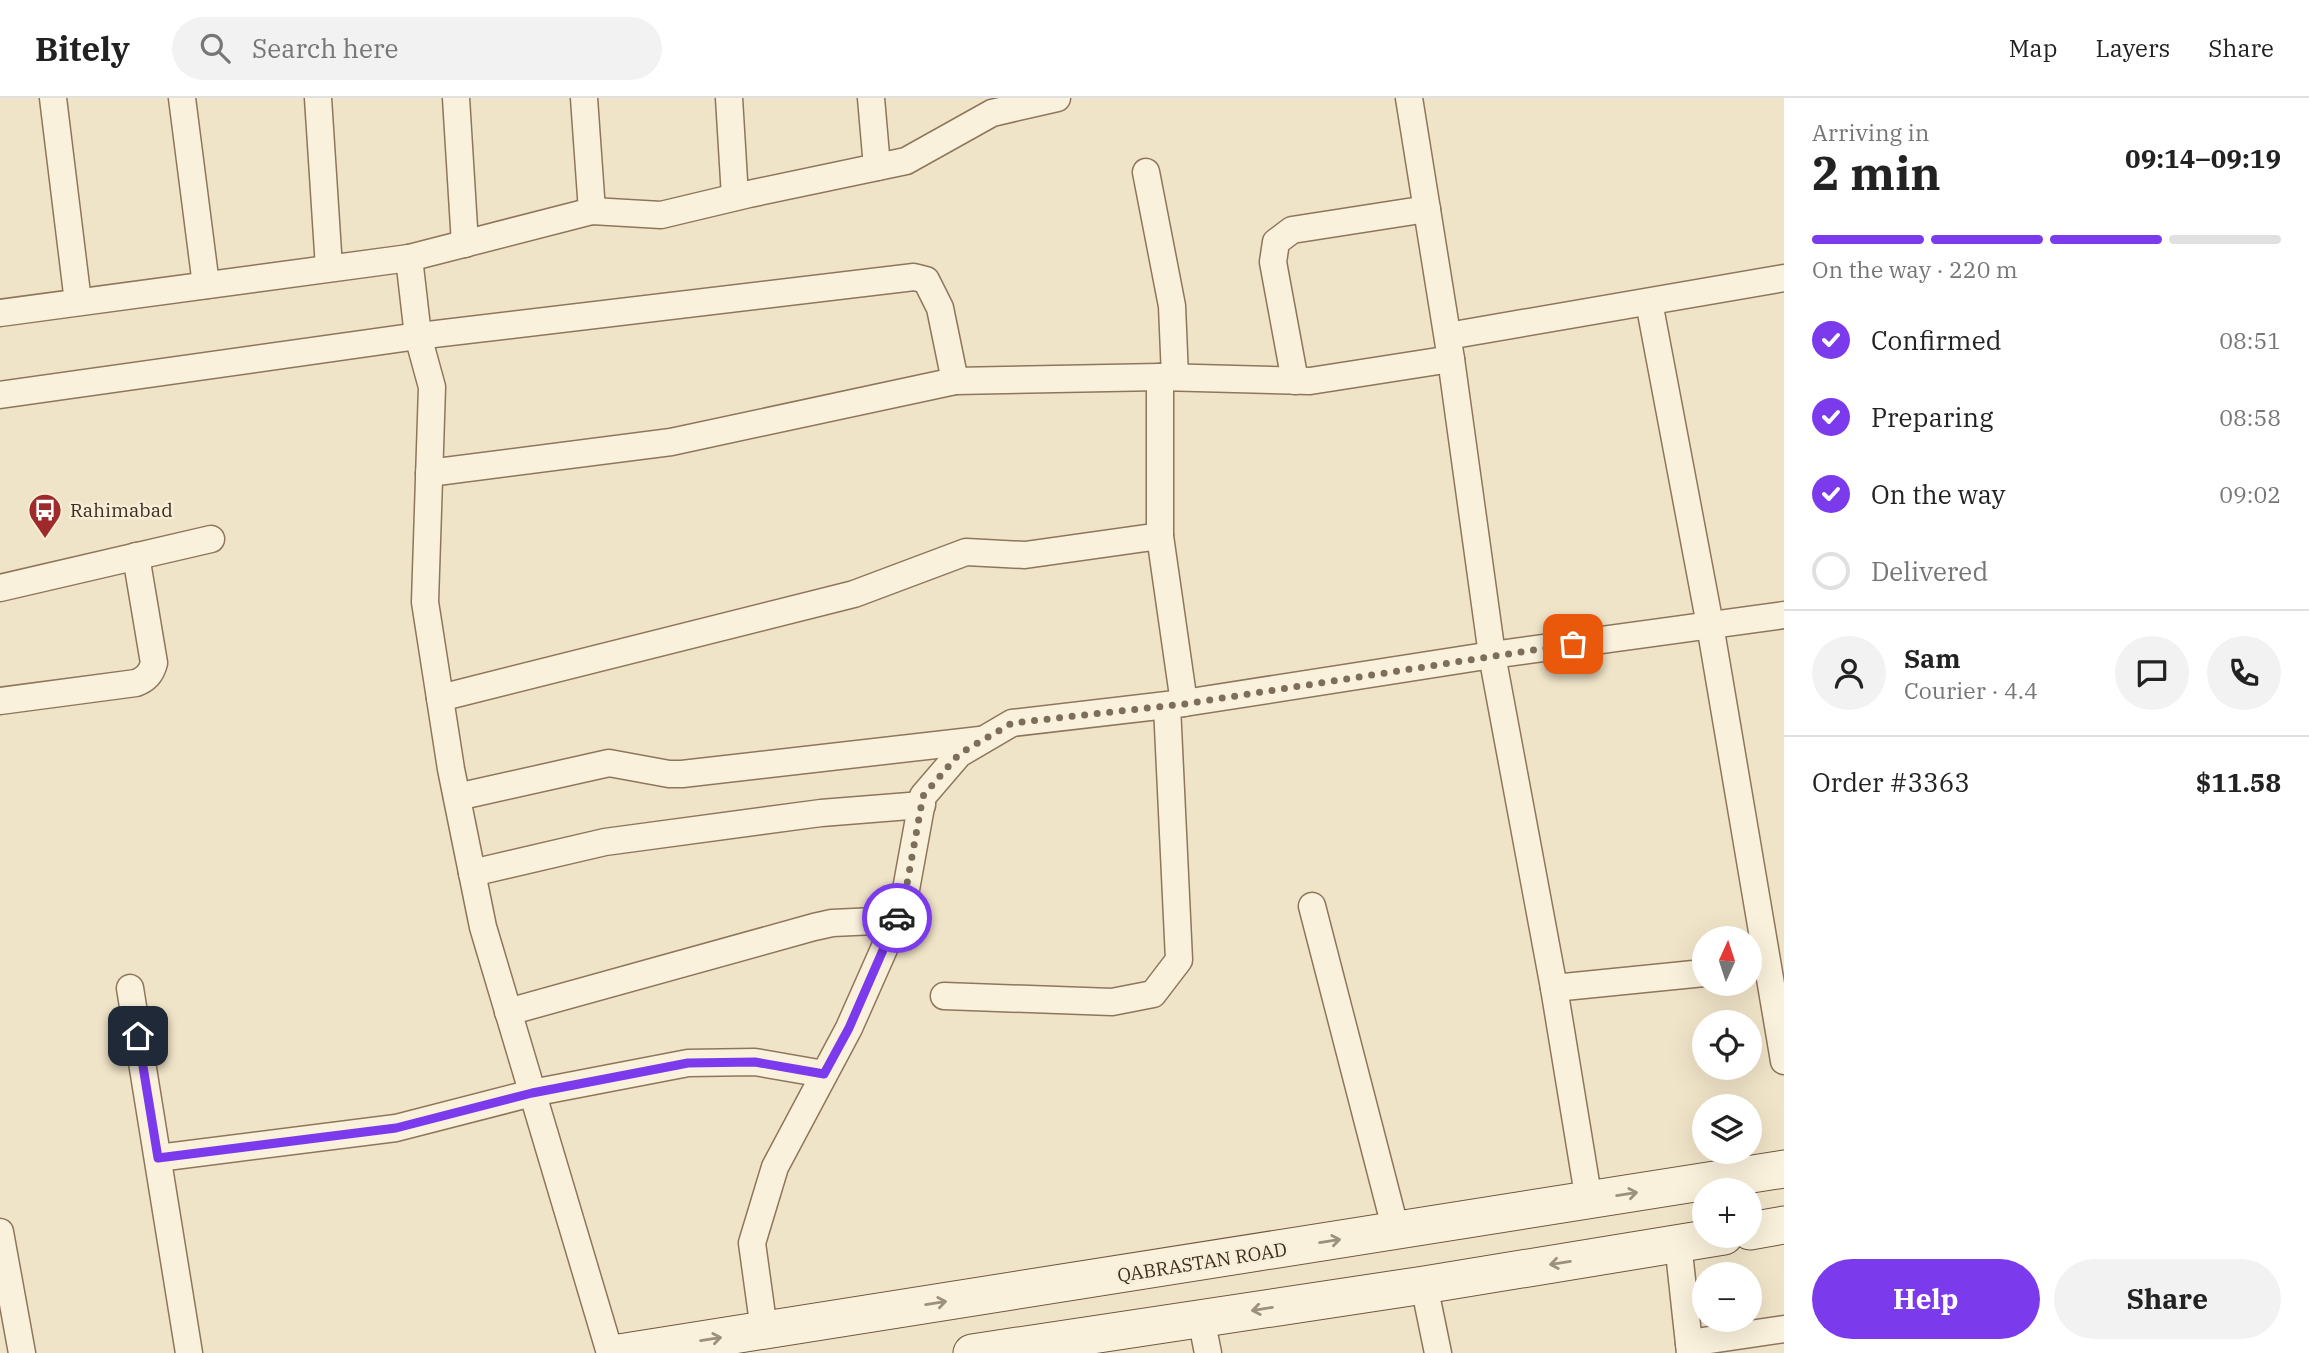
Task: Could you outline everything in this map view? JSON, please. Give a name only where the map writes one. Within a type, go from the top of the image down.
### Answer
[{"type":"main road","name":"QABRASTAN ROAD","points":[[619,1353],[1784,1169]]},
{"type":"main road","points":[[1762,1229],[1784,1226]]},
{"type":"main road","points":[[972,1353],[1204,1336],[1424,1285],[1692,1241]]},
{"type":"street","points":[[53,98],[78,302]]},
{"type":"street","points":[[182,98],[206,285]]},
{"type":"street","points":[[318,98],[329,268]]},
{"type":"street","points":[[456,98],[465,243]]},
{"type":"street","points":[[584,98],[592,211]]},
{"type":"street","points":[[729,98],[735,197]]},
{"type":"street","points":[[871,98],[877,167]]},
{"type":"street","points":[[0,313],[410,258],[592,211],[660,215],[906,161],[992,113],[1057,98]]},
{"type":"street","points":[[1409,98],[1450,347],[1492,655],[1554,989],[1589,1201]]},
{"type":"street","points":[[944,996],[1112,1002],[1153,994],[1179,960],[1176,705],[1160,536],[1172,306],[1146,172]]},
{"type":"street","points":[[1295,381],[1273,262],[1276,242],[1292,230],[1427,209]]},
{"type":"street","points":[[410,258],[418,336],[432,387],[425,602],[457,797],[483,927],[610,1353]]},
{"type":"street","points":[[0,395],[418,336],[914,276],[926,280],[940,308],[955,381]]},
{"type":"street","points":[[429,473],[671,442],[955,381],[1167,377],[1310,381],[1649,302],[1784,278]]},
{"type":"street","points":[[1649,302],[1710,625],[1784,1061]]},
{"type":"street","points":[[440,698],[854,594],[966,552],[1025,555],[1160,536]]},
{"type":"street","points":[[0,588],[211,539]]},
{"type":"street","points":[[0,701],[136,683],[152,672],[154,663],[136,556]]},
{"type":"street","points":[[764,1330],[752,1242],[775,1167],[849,1028],[903,906],[923,796],[959,754],[1012,723],[1176,705],[1492,655],[1784,615]]},
{"type":"street","points":[[457,797],[609,763],[682,774],[986,739]]},
{"type":"street","points":[[472,873],[605,842],[821,813],[922,805]]},
{"type":"street","points":[[1312,905],[1396,1231]]},
{"type":"street","points":[[508,1012],[823,925],[897,920]]},
{"type":"street","points":[[1554,989],[1692,974]]},
{"type":"street","points":[[130,988],[189,1353]]},
{"type":"street","points":[[158,1158],[396,1128],[532,1093],[688,1063],[755,1062],[824,1074]]},
{"type":"street","points":[[0,1232],[22,1353]]},
{"type":"street","points":[[1678,1243],[1690,1348],[1784,1329]]},
{"type":"street","points":[[1424,1285],[1437,1353]]},
{"type":"way so far","points":[[897,918],[903,906],[923,796],[959,754],[1012,723],[1184,704],[1573,644]]},
{"type":"place","name":"Rahimabad","points":[[45,540]]},
{"type":"route","points":[[138,1036],[158,1158],[396,1128],[532,1093],[688,1063],[755,1062],[824,1074],[849,1028],[897,918]]}]
